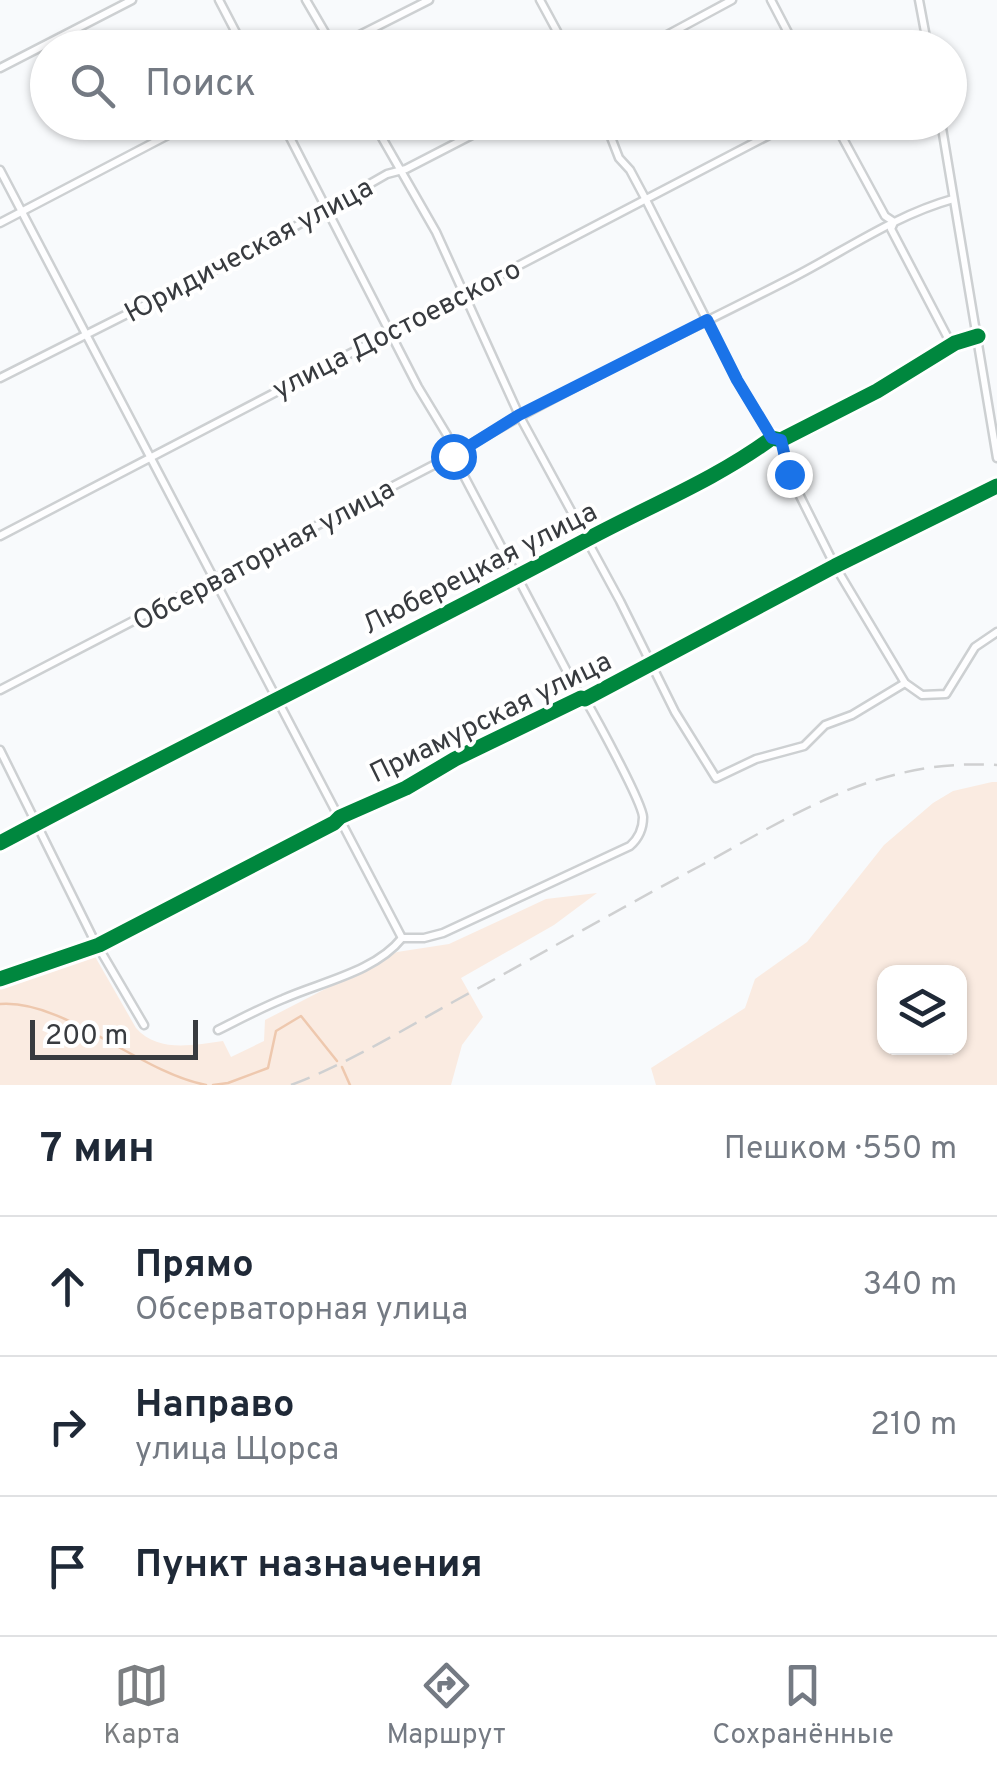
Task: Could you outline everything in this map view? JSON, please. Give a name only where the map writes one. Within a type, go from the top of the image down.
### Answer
[{"type":"street","points":[[74,30],[132,0]]},
{"type":"street","points":[[219,0],[235,30]]},
{"type":"street","points":[[306,0],[324,30]]},
{"type":"street","points":[[369,30],[428,0]]},
{"type":"street","points":[[540,0],[556,30]]},
{"type":"street","points":[[676,30],[732,0]]},
{"type":"street","points":[[770,0],[786,30]]},
{"type":"street","points":[[919,0],[925,30]]},
{"type":"street","points":[[0,68],[30,53]]},
{"type":"street","points":[[0,224],[159,140]]},
{"type":"street","points":[[218,1030],[348,973],[382,955],[402,938],[443,933],[630,846],[639,836],[642,812],[517,579],[453,456],[447,435],[418,388],[292,140]]},
{"type":"street","points":[[382,140],[436,232],[519,415],[675,712],[716,778],[756,759],[804,746],[824,725],[852,716],[905,683]]},
{"type":"street","name":"Юридическая улица","points":[[0,378],[462,140]]},
{"type":"street","points":[[612,140],[737,380],[777,439],[789,474],[836,566],[905,683],[922,694],[946,694],[975,647],[997,632]]},
{"type":"street","name":"улица Достоевского","points":[[0,536],[760,140]]},
{"type":"street","points":[[844,140],[885,216],[894,222],[890,229],[954,343]]},
{"type":"street","points":[[943,140],[997,458]]},
{"type":"street","points":[[0,170],[402,938]]},
{"type":"street","name":"Обсерваторная улица","points":[[0,690],[894,222],[953,200]]},
{"type":"street","name":"Люберецкая улица","points":[[0,843],[276,698],[517,579],[777,439],[877,391],[941,355],[954,343],[978,336]]},
{"type":"street","name":"Приамурская улица","points":[[0,979],[98,946],[340,818],[583,699],[997,486]]},
{"type":"street","points":[[0,750],[98,946],[144,1025]]},
{"type":"shaded area","points":[[997,782],[997,1085],[656,1085],[651,1068],[745,1008],[755,979],[807,942],[884,845],[953,791]]},
{"type":"shaded area","points":[[597,893],[554,925],[461,978],[483,1017],[462,1045],[451,1085],[0,1085],[0,983],[12,978],[93,953],[136,1028],[145,1036],[177,1045],[223,1041],[231,1057],[264,1041],[265,1020],[397,952],[449,944],[546,899]]},
{"type":"waterway","points":[[0,1004],[50,1013],[155,1066],[206,1085]]},
{"type":"waterway","points":[[213,1085],[268,1068],[276,1031],[301,1016],[337,1061]]},
{"type":"waterway","points":[[342,1067],[350,1085]]},
{"type":"railway","points":[[291,1085],[374,1046],[806,808],[877,780],[915,770],[997,765]]},
{"type":"cycle path","points":[[0,843],[705,480],[772,438],[781,440],[877,391],[955,343],[978,336]]},
{"type":"cycle path","points":[[0,979],[99,945],[340,817],[585,699],[835,566],[997,486]]},
{"type":"route","points":[[453,456],[519,415],[707,320],[772,438],[781,440],[789,474]]}]
